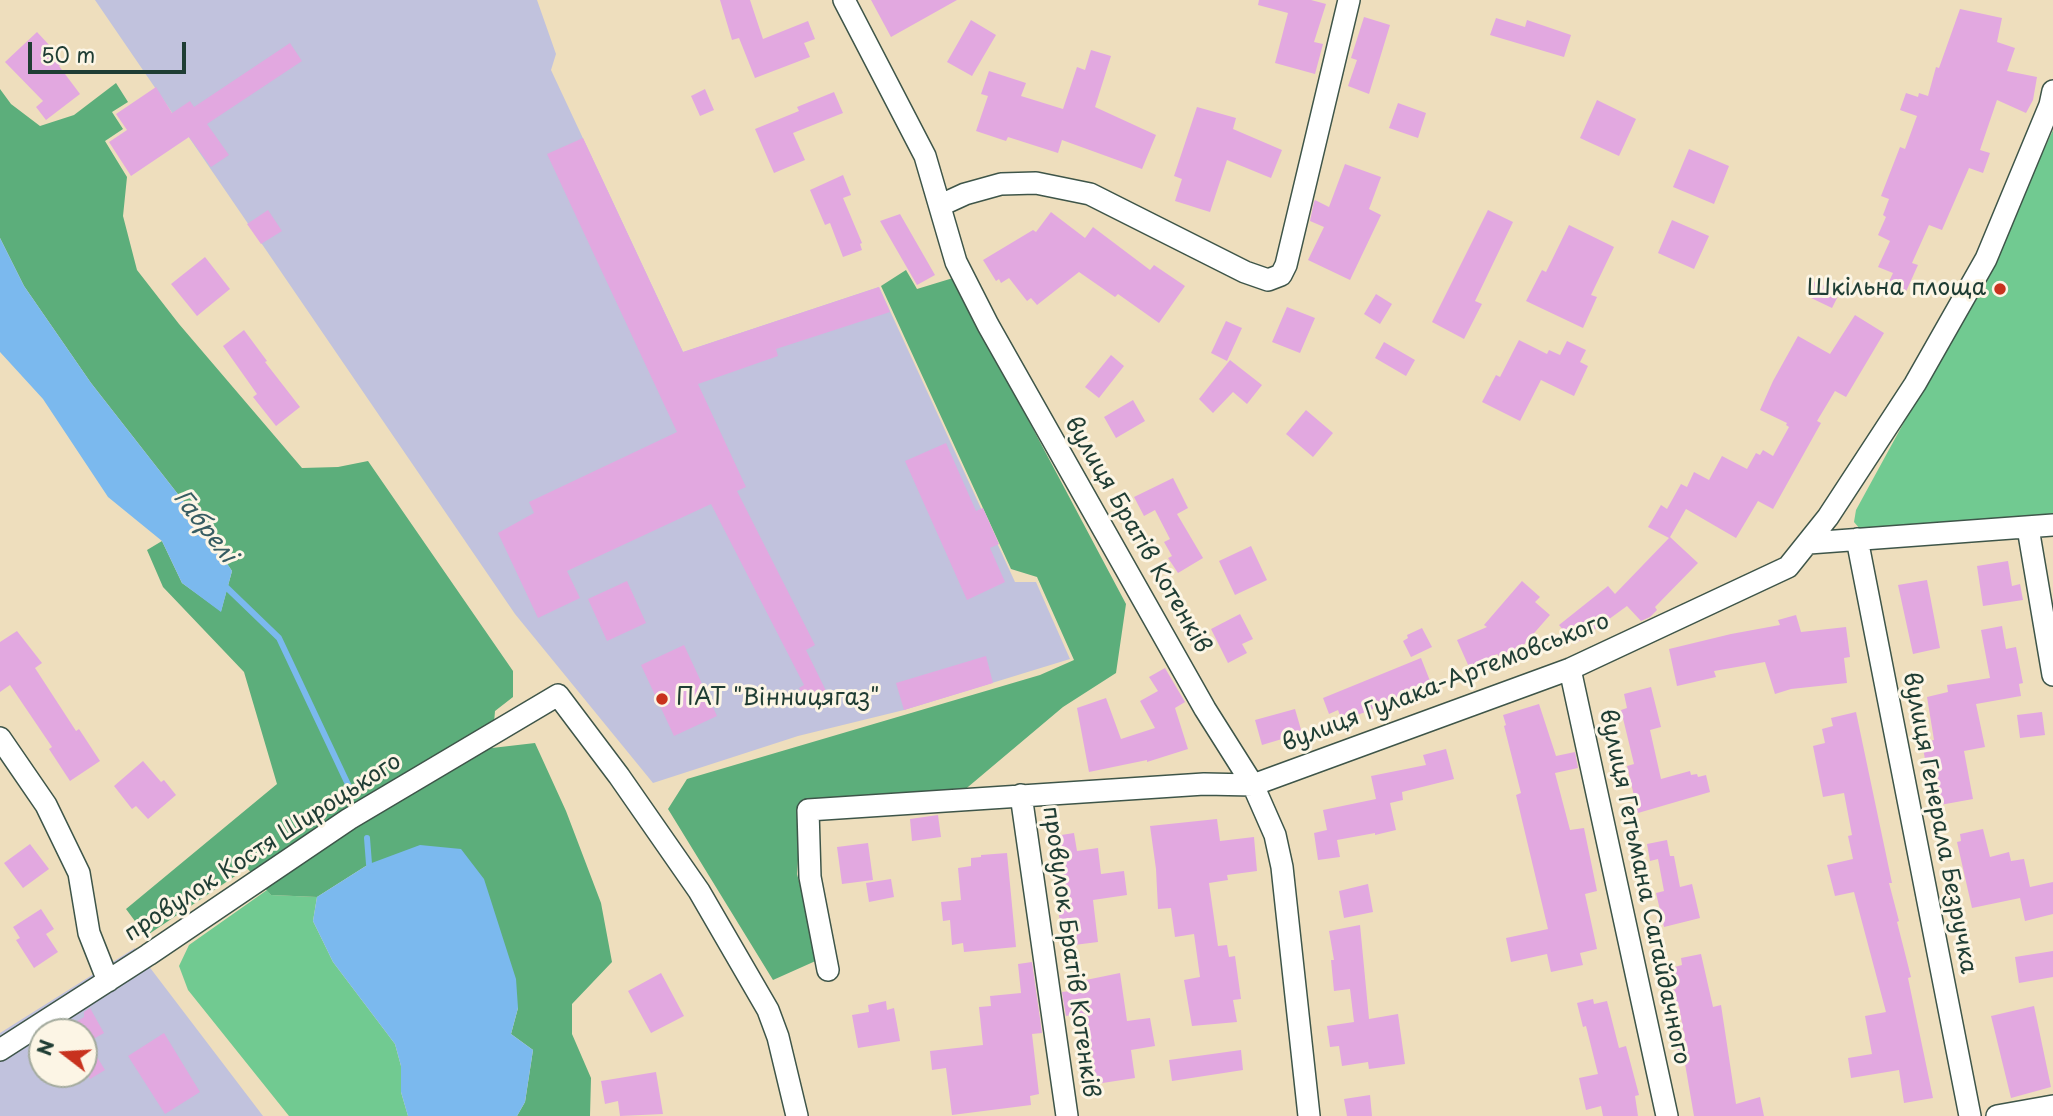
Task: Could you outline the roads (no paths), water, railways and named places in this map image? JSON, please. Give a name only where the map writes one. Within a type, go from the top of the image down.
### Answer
[{"type":"street","name":"вулиця Братів Котенків","points":[[844,0],[925,156],[956,262],[988,325],[1205,709],[1253,785],[1275,835],[1282,867],[1309,1116]]},
{"type":"street","points":[[941,205],[965,194],[1001,184],[1036,183],[1090,194],[1245,272],[1268,280],[1281,275],[1286,265],[1349,0]]},
{"type":"street","name":"вулиця Гулака-Артемовського","points":[[828,970],[810,877],[808,810],[1204,784],[1253,785],[1570,669],[1788,567],[1828,517],[1915,384],[1986,259],[2050,105],[2053,91]]},
{"type":"street","points":[[1809,543],[2053,525]]},
{"type":"street","points":[[2028,528],[2053,675]]},
{"type":"street","name":"вулиця Генерала Безручка","points":[[1857,539],[1970,1116]]},
{"type":"street","name":"вулиця Гетьмана Сагайдачного","points":[[1570,669],[1667,1116]]},
{"type":"street","name":"провулок Костя Широцького","points":[[0,1050],[349,819],[558,695],[619,776],[699,891],[768,1010],[779,1037],[797,1116]]},
{"type":"street","points":[[0,738],[46,805],[79,873],[89,933],[108,981]]},
{"type":"street","name":"провулок Братів Котенків","points":[[1021,795],[1067,1116]]},
{"type":"street","points":[[1997,1116],[2053,1106]]},
{"type":"water","points":[[0,238],[24,286],[91,383],[195,516],[232,571],[221,612],[182,583],[162,541],[108,497],[43,399],[0,352]]},
{"type":"water","points":[[420,845],[461,849],[484,879],[516,979],[518,1008],[511,1034],[533,1050],[525,1102],[517,1116],[408,1116],[401,1092],[401,1066],[395,1044],[333,962],[313,921],[317,897],[369,864]]},
{"type":"waterway","name":"Габрелі","points":[[224,585],[279,638],[353,795]]},
{"type":"waterway","name":"Габрелі","points":[[367,838],[372,871]]},
{"type":"place","name":"Шкільна площа","points":[[2000,289]]},
{"type":"place","name":"ПАТ \"Вінницягаз\"","points":[[662,699]]}]
